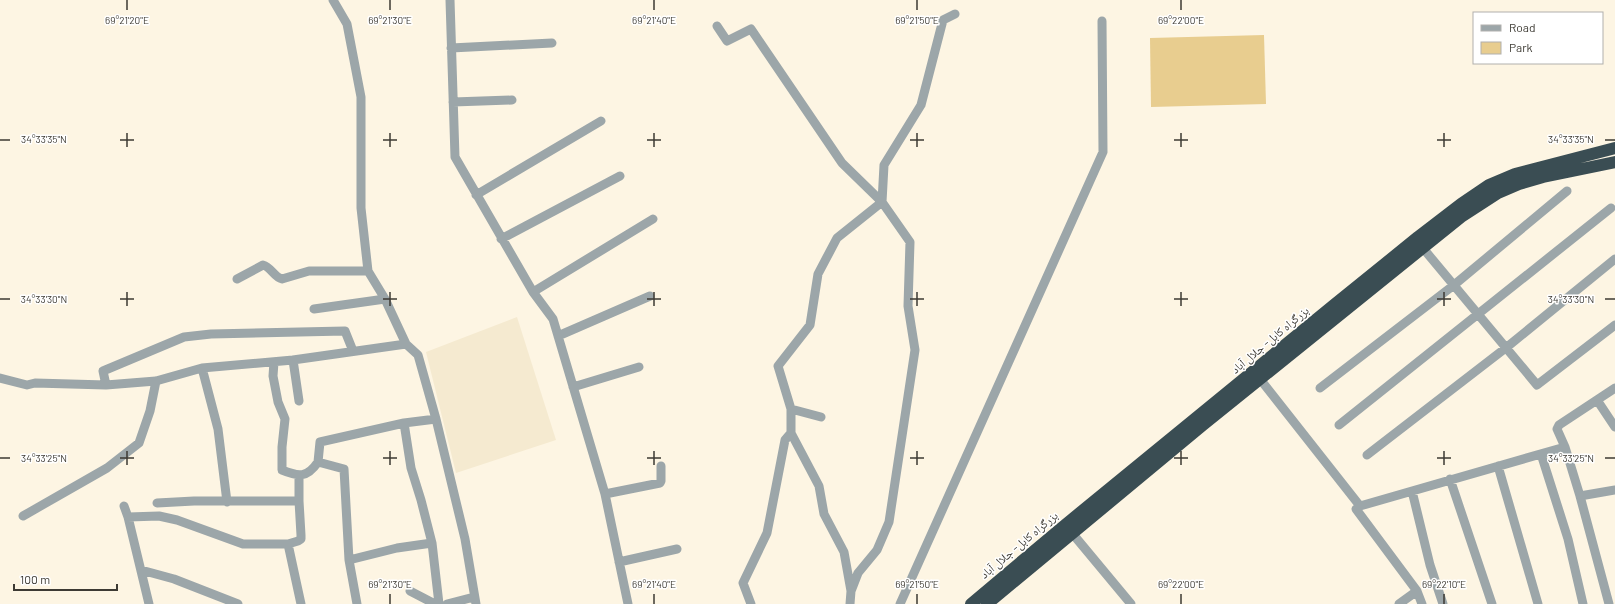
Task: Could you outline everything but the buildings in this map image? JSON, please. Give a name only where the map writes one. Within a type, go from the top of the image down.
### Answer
[{"type":"highway","name":"بزرگراه کابل- جلال آباد","points":[[987,604],[1418,237],[1489,185],[1515,174],[1615,148]]},
{"type":"highway","name":"بزرگراه کابل- جلال آباد","points":[[971,604],[1071,520],[1461,217],[1498,193],[1519,184],[1542,177],[1615,162]]},
{"type":"street","points":[[333,0],[346,24],[361,97],[361,208],[368,271],[385,299],[406,344],[418,355],[436,419],[465,539],[475,601],[447,604]]},
{"type":"street","points":[[450,0],[455,157],[533,292],[553,319],[605,494],[628,604]]},
{"type":"street","points":[[850,604],[851,590],[844,552],[824,514],[819,486],[791,432],[791,409],[778,366],[810,325],[818,274],[837,238],[882,202],[884,165],[921,105],[943,20],[955,14]]},
{"type":"street","points":[[900,604],[1103,152],[1102,21]]},
{"type":"street","points":[[716,26],[727,41],[751,29],[842,164],[882,202],[910,242],[908,306],[915,350],[889,522],[878,550],[858,573],[851,590]]},
{"type":"street","points":[[451,48],[552,43]]},
{"type":"street","points":[[453,102],[512,100]]},
{"type":"street","points":[[476,195],[601,121]]},
{"type":"street","points":[[501,239],[620,176]]},
{"type":"street","points":[[1320,388],[1454,286],[1567,191]]},
{"type":"street","points":[[1339,425],[1480,315],[1611,208]]},
{"type":"street","points":[[533,292],[653,219]]},
{"type":"street","points":[[1422,247],[1537,384],[1614,326]]},
{"type":"street","points":[[1367,456],[1507,347],[1615,260]]},
{"type":"street","points":[[237,279],[265,265],[282,279],[309,271],[368,271]]},
{"type":"street","points":[[558,336],[650,296]]},
{"type":"street","points":[[314,309],[385,299]]},
{"type":"street","points":[[106,385],[103,371],[184,337],[211,334],[345,331],[353,352]]},
{"type":"street","points":[[0,378],[27,385],[35,383],[106,385],[156,381],[202,368],[293,360],[406,344]]},
{"type":"street","points":[[293,360],[299,401]]},
{"type":"street","points":[[274,362],[273,376],[278,402],[285,419],[282,470],[300,476],[307,474],[318,462],[320,442],[404,423],[436,419]]},
{"type":"street","points":[[572,387],[639,367]]},
{"type":"street","points":[[202,368],[218,428],[227,502]]},
{"type":"street","points":[[1257,375],[1360,506]]},
{"type":"street","points":[[23,516],[107,468],[139,443],[150,411],[156,381]]},
{"type":"street","points":[[1609,604],[1580,496],[1565,446],[1557,429],[1559,425],[1615,388]]},
{"type":"street","points":[[1597,400],[1615,428]]},
{"type":"street","points":[[791,409],[821,417]]},
{"type":"street","points":[[404,423],[410,468],[421,500],[432,543],[439,604]]},
{"type":"street","points":[[751,604],[743,583],[767,533],[786,440],[791,432]]},
{"type":"street","points":[[1422,604],[1417,591],[1356,509],[1360,506],[1565,446]]},
{"type":"street","points":[[1541,454],[1568,539],[1583,604]]},
{"type":"street","points":[[318,462],[344,469],[349,560],[357,604]]},
{"type":"street","points":[[605,494],[660,483],[661,466]]},
{"type":"street","points":[[1498,466],[1538,604]]},
{"type":"street","points":[[128,517],[159,516],[177,520],[243,544],[288,544],[300,539],[300,476]]},
{"type":"street","points":[[1450,479],[1492,604]]},
{"type":"street","points":[[1580,496],[1615,490]]},
{"type":"street","points":[[1412,491],[1430,565],[1443,604]]},
{"type":"street","points":[[158,503],[194,501],[299,501]]},
{"type":"street","points":[[124,506],[149,604]]},
{"type":"street","points":[[1072,533],[1131,604]]},
{"type":"street","points":[[349,560],[397,548],[432,543]]},
{"type":"street","points":[[288,544],[301,604]]},
{"type":"street","points":[[619,562],[677,549]]},
{"type":"street","points":[[140,570],[174,579],[238,604]]},
{"type":"street","points":[[410,591],[435,604]]},
{"type":"street","points":[[1399,604],[1417,591]]},
{"type":"shaded area","points":[[517,317],[556,440],[456,473],[426,352]]},
{"type":"green space","points":[[1264,35],[1266,104],[1151,107],[1150,38]]}]
